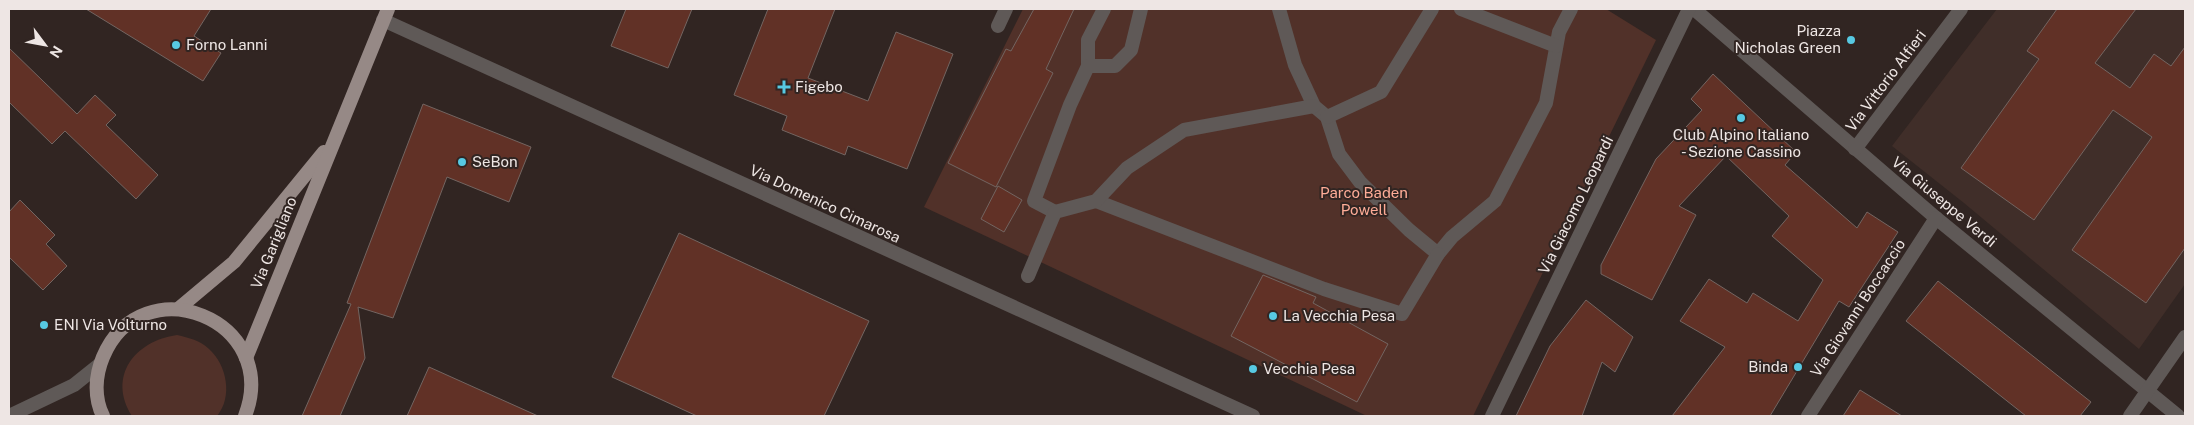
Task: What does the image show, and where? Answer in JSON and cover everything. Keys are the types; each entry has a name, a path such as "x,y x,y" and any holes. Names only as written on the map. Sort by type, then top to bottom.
{"main road":[{"name":"Via Garigliano","path":"246,358 332,141 386,14"},
{"name":"Via Garigliano","path":"178,309 234,262 332,141"},
{"path":"103,416 97,397 99,365 106,349 116,335 129,323 160,310 178,309 193,311 219,323 230,333 246,358 251,386 246,416"}],"street":[{"path":"998,26 1006,9"},
{"path":"1104,9 1088,40 1088,66 1064,121 1034,201 1055,212 1096,201 1127,168 1184,130 1314,106"},
{"path":"1088,66 1115,66 1131,50 1141,9"},
{"path":"1279,9 1295,64 1314,106 1327,117 1339,154 1360,182 1409,230 1438,254"},
{"path":"1327,117 1381,92 1432,9"},
{"path":"1461,9 1556,46"},
{"path":"1096,201 1324,289 1402,314 1438,254 1452,237 1495,201 1546,103 1559,32 1571,9"},
{"name":"Via Giacomo Leopardi","path":"1492,416 1689,9"},
{"name":"Via Giuseppe Verdi","path":"1694,9 1936,218 2178,416"},
{"name":"Via Vittorio Alfieri","path":"1855,148 1961,9"},
{"name":"Via Domenico Cimarosa","path":"386,14 1253,416"},
{"path":"1028,276 1055,212"},
{"name":"Via Giovanni Boccaccio","path":"1808,416 1936,218"},
{"path":"2130,416 2185,337"},
{"path":"9,416 74,385 99,365"}],"shaded area":[{"path":"1997,9 2185,9 2185,284 2139,349 1964,203 1892,146"}],"green space":[{"name":"Parco Baden Powell","path":"1023,9 1606,9 1656,40 1473,416 1367,416 924,207"},
{"path":"177,335 202,343 220,364 226,381 225,400 222,408 217,416 132,416 125,401 123,387 124,374 129,363 149,345"}],"building":[{"name":"Forno Lanni","path":"86,9 211,9 194,36 221,53 203,81"},
{"path":"626,9 692,9 668,68 611,46"},
{"name":"Figebo","path":"768,9 835,9 808,78 868,101 896,32 953,54 907,169 848,146 845,155 782,130 787,116 734,95"},
{"path":"1034,9 1074,9 1046,69 1053,73 996,187 948,163 1006,49 1011,51"},
{"path":"2057,9 2136,9 2095,63 2130,88 2154,54 2171,66 2185,47 2185,248 2146,303 2072,250 2152,137 2113,110 2034,220 1961,168 2039,59 2027,51"},
{"path":"9,48 77,114 95,95 116,115 106,125 158,175 136,199 65,131 52,144 9,102"},
{"path":"1713,74 1796,152 1785,165 1857,228 1867,212 1898,232 1849,307 1839,301 1770,416 1672,416 1725,347 1680,321 1709,279 1747,303 1753,293 1798,321 1823,280 1772,236 1789,216 1726,156 1679,206 1696,215 1652,300 1601,274 1601,265 1656,159 1702,110 1691,99"},
{"path":"423,104 531,147 509,202 447,177 393,318 358,307 365,358 340,416 302,416 351,304 347,303"},
{"path":"998,186 1022,200 1004,232 981,219"},
{"path":"20,200 55,235 46,244 67,266 43,290 9,257 9,212"},
{"path":"679,233 869,321 824,416 697,416 612,377"},
{"path":"1263,275 1316,297 1313,303 1388,344 1357,402 1231,336"},
{"path":"1938,281 2091,402 2080,416 2026,416 1906,321"},
{"path":"1586,300 1633,337 1615,372 1602,362 1582,416 1516,416 1550,346"},
{"path":"429,367 538,416 407,416"},
{"path":"1860,390 1902,416 1843,416"}],"place":[{"name":"Piazza Nicholas Green","path":"1851,40"},
{"name":"Forno Lanni","path":"176,45"},
{"name":"Figebo","path":"784,87"},
{"name":"Club Alpino Italiano - Sezione Cassino","path":"1741,118"},
{"name":"SeBon","path":"462,162"},
{"name":"La Vecchia Pesa","path":"1273,316"},
{"name":"ENI Via Volturno","path":"44,325"},
{"name":"Binda","path":"1798,367"},
{"name":"Vecchia Pesa","path":"1253,369"}]}
